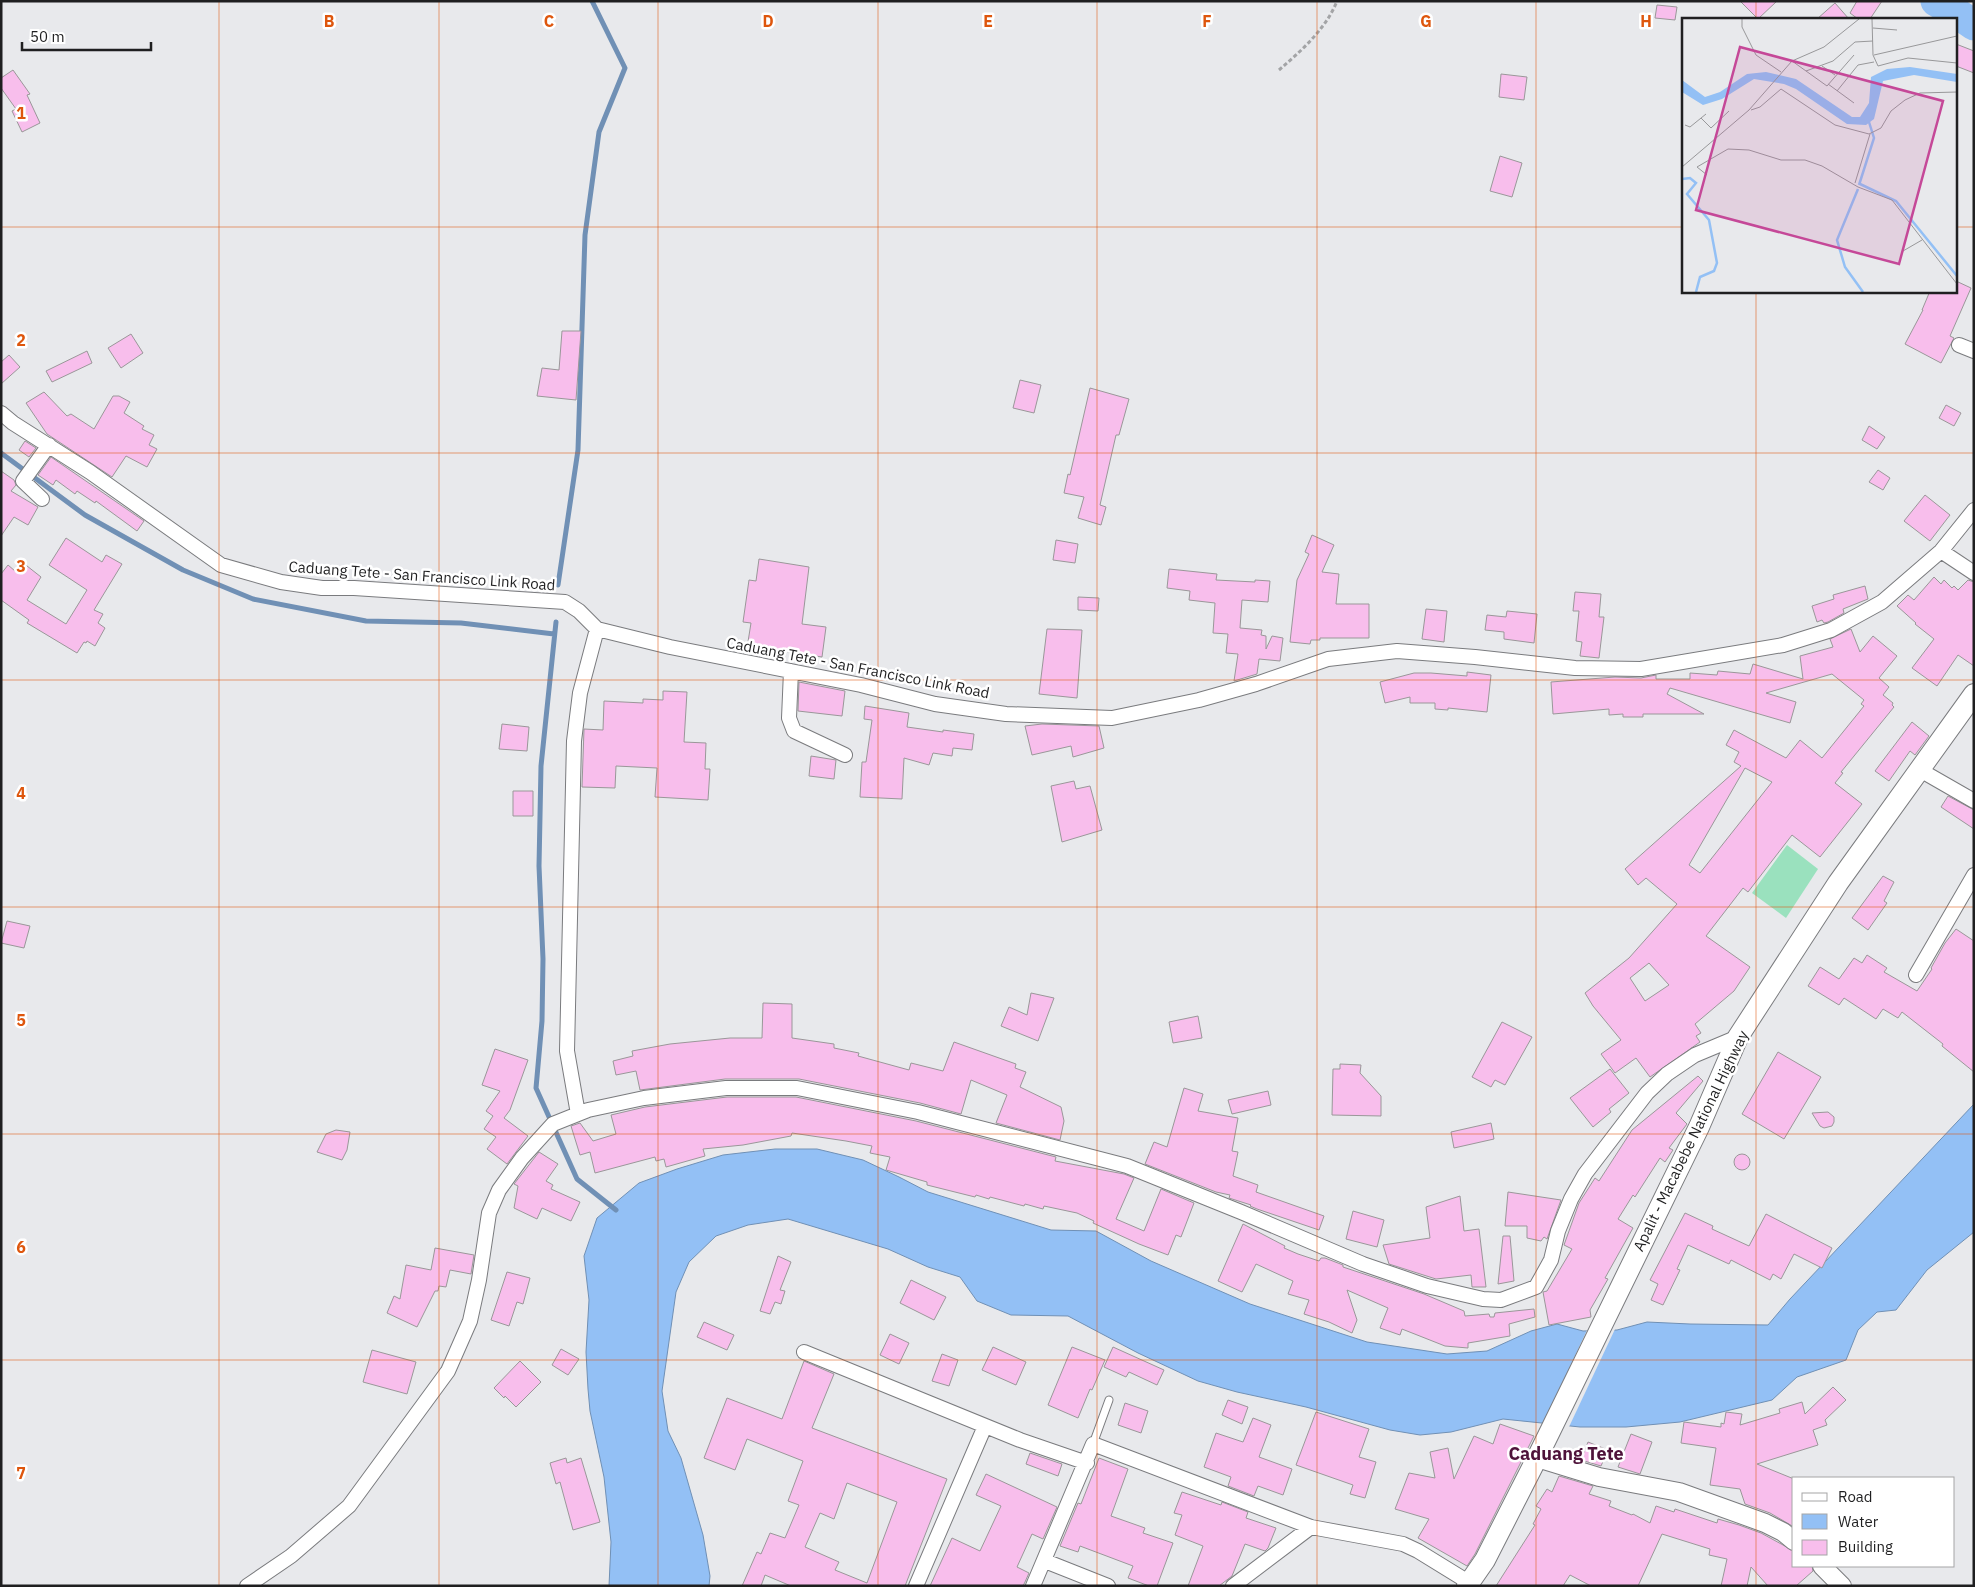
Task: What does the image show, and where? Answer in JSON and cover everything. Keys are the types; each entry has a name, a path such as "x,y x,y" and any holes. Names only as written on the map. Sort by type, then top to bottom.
{"main road":[{"name":"Apalit - Macabebe National Highway","path":"1469,1585 1485,1560 1537,1458 1699,1127 1738,1037 1838,883 1974,694"}],"street":[{"path":"1959,345 1974,351"},
{"name":"Caduang Tete - San Francisco Link Road","path":"1,413 221,565 281,582 322,588 364,588 565,602 579,611 597,628 670,647 860,685 935,704 1006,714 1112,718 1199,700 1256,684 1328,659 1397,651 1575,668 1641,669 1783,645 1831,630 1882,602 1941,551 1974,510"},
{"path":"42,499 23,482 49,446"},
{"path":"1941,551 1974,573"},
{"path":"578,1114 567,1050 574,740 580,693 597,628"},
{"path":"791,672 789,718 794,732 845,755"},
{"path":"1920,770 1974,802"},
{"path":"1916,975 1974,875"},
{"path":"247,1586 290,1556 350,1506 448,1371 470,1321 479,1280 489,1213 499,1190 522,1158 553,1124 588,1110 644,1098 726,1088 797,1088 918,1112 1127,1166 1363,1264 1427,1286 1484,1299 1501,1300 1536,1287 1551,1260 1558,1231 1571,1199 1585,1174 1646,1093 1667,1074 1695,1055 1738,1037"},
{"path":"804,1352 1020,1440 1087,1462"},
{"path":"916,1586 985,1426"},
{"path":"1033,1586 1045,1562 1094,1444 1312,1527 1403,1544 1418,1551 1469,1585"},
{"path":"1537,1458 1599,1477 1679,1492 1765,1523 1783,1532 1792,1539"},
{"path":"1233,1586 1312,1527"},
{"path":"1045,1562 1108,1586"},
{"path":"1823,1567 1842,1586"}],"lane":[{"path":"1094,1444 1109,1400"}],"path":[{"path":"1279,70 1304,49 1334,10 1337,1"}],"green space":[{"path":"1787,845 1818,869 1786,918 1752,893"}],"water":[{"path":"1974,1104 1974,1232 1927,1270 1896,1310 1877,1312 1858,1330 1846,1360 1797,1377 1772,1400 1680,1422 1626,1427 1580,1427 1503,1419 1451,1432 1420,1435 1390,1430 1306,1407 1237,1392 1198,1381 1138,1353 1068,1316 1011,1315 977,1301 960,1277 928,1267 888,1249 788,1219 748,1225 716,1236 689,1262 676,1292 662,1391 668,1431 681,1458 703,1535 710,1576 709,1586 609,1586 611,1542 604,1477 590,1411 588,1389 586,1352 589,1300 584,1256 597,1218 639,1183 677,1169 723,1155 775,1149 817,1149 863,1160 928,1192 1051,1230 1096,1231 1151,1261 1250,1304 1367,1342 1447,1354 1487,1351 1531,1331 1557,1324 1583,1331 1617,1330 1647,1322 1768,1325 1790,1299"}],"pier":[{"path":"1616,1327 1568,1429 1543,1424 1588,1328"}],"building":[{"path":"1740,1 1777,1 1759,18"},
{"path":"1857,1 1882,1 1871,18 1857,18 1850,13"},
{"path":"1835,3 1848,18 1818,18"},
{"path":"1657,5 1677,7 1675,20 1655,18"},
{"path":"1958,45 1974,51 1974,73 1958,67"},
{"path":"13,70 30,94 27,95 40,123 22,132 12,111 16,109 1,88 1,78"},
{"path":"1501,74 1527,77 1524,100 1499,97"},
{"path":"1500,156 1522,163 1512,197 1490,191"},
{"path":"1958,282 1971,288 1950,336 1954,338 1941,363 1905,344 1930,292 1958,292"},
{"path":"562,331 581,331 576,400 537,396 542,368 559,370"},
{"path":"131,334 143,353 121,368 108,348"},
{"path":"87,351 92,363 52,382 46,371"},
{"path":"9,355 20,367 1,384 1,362"},
{"path":"1020,380 1041,385 1034,413 1013,408"},
{"path":"1090,388 1129,399 1119,435 1116,435 1100,505 1106,507 1101,525 1078,518 1084,497 1064,493"},
{"path":"44,392 67,416 71,414 94,429 113,396 119,396 130,402 124,413 144,426 142,429 154,435 149,445 157,449 147,467 126,456 112,477 47,434 26,403"},
{"path":"1946,405 1961,413 1954,426 1939,418"},
{"path":"1869,426 1885,437 1877,449 1862,440"},
{"path":"25,441 36,448 29,457 19,450"},
{"path":"51,457 144,521 137,531 96,501 95,503 77,491 75,494 56,480 53,485 38,475"},
{"path":"1878,470 1890,478 1883,490 1869,482"},
{"path":"1,471 14,480 16,485 11,491 38,507 28,525 14,517 1,536"},
{"path":"1925,495 1950,515 1930,541 1904,521"},
{"path":"1312,535 1334,545 1322,572 1339,574 1336,604 1369,604 1369,638 1320,638 1320,640 1311,640 1310,644 1290,642 1297,580 1309,554 1305,552"},
{"path":"66,538 102,562 106,555 122,564 94,610 103,614 98,623 105,628 95,646 87,641 86,643 84,642 77,653 27,623 29,620 1,600 1,574 8,565 15,571 22,562 41,577 27,600 66,624 87,590 49,565"},
{"path":"1056,540 1078,544 1075,563 1053,560"},
{"path":"759,559 809,567 802,624 826,627 822,657 770,649 770,651 747,648 751,623 743,622 749,580 756,581"},
{"path":"1169,569 1217,574 1216,580 1270,581 1268,602 1242,600 1240,628 1262,630 1261,635 1266,636 1266,649 1272,636 1283,638 1280,661 1259,659 1257,674 1234,681 1238,654 1226,653 1228,634 1213,633 1215,603 1189,600 1190,591 1167,588"},
{"path":"1934,577 1941,584 1944,580 1952,588 1954,586 1958,590 1968,580 1974,582 1974,666 1958,655 1937,686 1912,668 1934,639 1897,606 1908,595 1914,600"},
{"path":"1865,586 1868,599 1843,609 1844,613 1828,622 1824,623 1822,620 1817,622 1812,606 1834,599 1833,595"},
{"path":"1575,592 1601,594 1599,617 1604,617 1599,658 1580,656 1582,642 1576,641 1579,611 1573,611"},
{"path":"1078,597 1099,598 1098,611 1078,610"},
{"path":"1426,609 1447,611 1444,642 1422,639"},
{"path":"1507,611 1537,614 1534,643 1504,639 1504,632 1485,630 1487,615 1506,617"},
{"path":"1047,629 1082,630 1077,698 1039,694"},
{"path":"1851,629 1860,652 1873,636 1897,656 1879,678 1889,687 1883,695 1893,703 1894,707 1841,772 1843,773 1835,783 1862,804 1820,857 1792,835 1748,892 1743,888 1706,936 1750,967 1734,991 1695,1024 1701,1033 1696,1036 1700,1042 1650,1077 1636,1058 1615,1073 1601,1054 1621,1040 1593,1006 1585,993 1629,958 1677,904 1646,878 1638,885 1625,869 1741,766 1734,762 1739,752 1726,745 1734,730 1786,758 1800,740 1822,758 1864,706 1861,704 1864,700 1832,674 1766,693 1796,702 1790,723 1670,688 1667,694 1704,714 1643,714 1643,717 1623,717 1623,714 1609,715 1609,709 1553,714 1551,682 1615,677 1641,678 1656,675 1656,679 1690,679 1690,673 1717,675 1718,671 1750,674 1753,664 1803,679 1800,656 1833,647 1830,639","holes":["1745,768 1772,782 1700,873 1689,865","1649,963 1669,985 1645,1001 1630,978"]},
{"path":"1467,672 1491,675 1487,712 1448,708 1448,710 1435,709 1435,703 1410,703 1410,697 1385,703 1380,682 1414,673 1467,676"},
{"path":"799,682 845,691 842,716 798,711"},
{"path":"663,691 687,692 684,742 706,743 705,769 710,769 708,800 655,797 657,768 616,766 615,788 582,787 584,729 603,730 604,701 643,703 643,699 663,700"},
{"path":"865,706 909,713 907,727 974,734 972,750 953,748 952,756 933,753 929,765 904,758 902,799 860,797 862,762 866,762 872,720 864,719"},
{"path":"1912,722 1929,736 1915,755 1910,751 1889,781 1875,771"},
{"path":"502,724 529,727 527,751 499,749"},
{"path":"1042,724 1099,726 1104,748 1073,757 1071,746 1032,755 1025,726"},
{"path":"811,756 836,760 834,779 809,776"},
{"path":"1074,781 1076,789 1090,786 1102,830 1062,842 1051,786"},
{"path":"513,791 533,791 533,816 513,816"},
{"path":"1948,796 1974,810 1974,829 1941,807"},
{"path":"1883,876 1894,882 1884,901 1887,903 1868,930 1852,918"},
{"path":"7,921 30,926 24,948 1,943"},
{"path":"1956,929 1974,941 1974,1072 1942,1046 1943,1044 1902,1012 1898,1018 1883,1009 1876,1019 1844,998 1839,1005 1808,986 1820,967 1839,979 1854,958 1862,963 1867,955 1887,968 1884,972 1917,991 1932,969 1945,943"},
{"path":"1031,993 1054,998 1038,1041 1001,1026 1009,1007 1027,1015"},
{"path":"763,1003 792,1004 792,1038 834,1044 834,1048 859,1053 858,1056 909,1070 911,1063 943,1071 954,1042 1016,1064 1015,1068 1026,1072 1020,1087 1061,1107 1064,1121 1060,1140 996,1123 1007,1095 971,1080 961,1114 920,1103 799,1079 725,1079 640,1090 636,1071 616,1075 613,1061 633,1056 632,1051 670,1044 730,1038 762,1038"},
{"path":"1198,1016 1202,1038 1173,1043 1169,1022"},
{"path":"1502,1022 1532,1037 1505,1085 1495,1080 1491,1087 1472,1077"},
{"path":"495,1049 528,1060 510,1110 504,1118 528,1136 507,1164 487,1149 496,1137 484,1129 493,1116 486,1111 500,1091 482,1085"},
{"path":"1778,1052 1821,1077 1784,1139 1742,1114"},
{"path":"1340,1064 1361,1065 1360,1073 1381,1096 1381,1116 1332,1115 1333,1069 1340,1069"},
{"path":"1610,1069 1629,1093 1609,1109 1611,1112 1593,1127 1570,1098"},
{"path":"1698,1076 1703,1081 1676,1113 1687,1124 1669,1148 1673,1150 1665,1162 1660,1158 1635,1197 1633,1195 1618,1219 1633,1228 1605,1278 1608,1279 1590,1310 1591,1317 1549,1325 1543,1292 1547,1291 1572,1249 1564,1245 1579,1203 1595,1178 1599,1181 1632,1130"},
{"path":"1184,1088 1203,1094 1198,1111 1238,1118 1232,1151 1238,1152 1233,1176 1258,1185 1256,1192 1324,1216 1319,1230 1257,1209 1251,1205 1229,1198 1230,1195 1216,1192 1145,1164 1154,1142 1167,1147"},
{"path":"1268,1091 1271,1105 1232,1114 1228,1100"},
{"path":"727,1097 796,1097 916,1121 1056,1157 1055,1161 1124,1174 1134,1178 1116,1219 1144,1231 1161,1189 1194,1203 1181,1237 1176,1235 1168,1255 1093,1223 1094,1221 1077,1213 1044,1206 1043,1209 1025,1204 1024,1206 990,1197 989,1199 976,1195 975,1197 927,1185 927,1182 886,1170 890,1157 870,1153 872,1146 792,1133 791,1136 743,1145 703,1149 705,1156 666,1167 664,1159 656,1161 655,1157 595,1173 590,1152 580,1155 571,1126 580,1123 593,1141 616,1134 611,1115 645,1107"},
{"path":"1828,1112 1834,1117 1834,1122 1832,1126 1824,1128 1820,1126 1812,1113"},
{"path":"1491,1123 1494,1139 1454,1148 1451,1132"},
{"path":"336,1130 350,1132 347,1150 342,1160 317,1152 326,1134"},
{"path":"539,1152 558,1164 546,1181 553,1185 551,1189 580,1202 571,1221 542,1208 537,1219 514,1208 518,1186 514,1184"},
{"path":"1742,1154 1748,1156 1750,1162 1748,1168 1742,1170 1736,1168 1734,1162 1736,1156"},
{"path":"1508,1192 1561,1200 1547,1239 1544,1237 1541,1241 1527,1238 1527,1226 1505,1226"},
{"path":"1460,1196 1464,1231 1479,1229 1486,1287 1472,1287 1471,1275 1436,1279 1389,1264 1383,1245 1430,1238 1426,1207"},
{"path":"1353,1211 1384,1220 1377,1247 1346,1239"},
{"path":"1685,1213 1713,1226 1712,1229 1749,1246 1766,1214 1832,1248 1822,1268 1794,1254 1781,1279 1773,1274 1770,1280 1731,1260 1729,1264 1688,1245 1677,1269 1680,1270 1663,1305 1651,1300 1658,1284 1650,1280"},
{"path":"1243,1224 1298,1254 1319,1261 1321,1258 1325,1258 1343,1265 1343,1267 1424,1294 1464,1311 1465,1316 1489,1314 1490,1317 1494,1317 1495,1313 1534,1309 1535,1317 1509,1324 1510,1336 1468,1343 1468,1348 1445,1346 1402,1329 1400,1335 1380,1328 1388,1308 1347,1290 1357,1320 1352,1333 1329,1322 1304,1314 1309,1300 1288,1294 1293,1281 1256,1264 1242,1292 1218,1281"},
{"path":"1503,1236 1510,1236 1514,1281 1498,1284"},
{"path":"435,1248 474,1255 471,1274 450,1270 446,1287 439,1286 438,1291 435,1291 417,1327 387,1313 394,1296 400,1299 406,1265 431,1270"},
{"path":"778,1256 791,1262 780,1290 785,1291 781,1304 775,1302 770,1314 760,1311"},
{"path":"507,1272 530,1278 523,1304 517,1302 509,1326 491,1320"},
{"path":"911,1280 946,1297 934,1320 900,1303"},
{"path":"704,1322 734,1335 727,1350 697,1337"},
{"path":"890,1334 909,1343 899,1364 880,1355"},
{"path":"993,1347 1026,1362 1016,1385 982,1370"},
{"path":"1072,1347 1105,1360 1078,1418 1048,1405"},
{"path":"1113,1347 1164,1370 1157,1385 1129,1372 1126,1377 1104,1367"},
{"path":"561,1349 579,1359 568,1375 552,1365"},
{"path":"372,1350 416,1362 407,1394 363,1382"},
{"path":"942,1354 958,1360 949,1386 932,1381"},
{"path":"520,1361 541,1382 516,1407 494,1388"},
{"path":"804,1361 834,1374 812,1428 947,1479 905,1586 791,1586 765,1575 761,1586 742,1586 757,1552 761,1554 770,1533 785,1538 799,1505 788,1501 803,1461 747,1439 735,1470 704,1458 727,1398 782,1419","holes":["847,1483 897,1502 867,1583 835,1570 839,1562 805,1547 820,1513 834,1519"]},
{"path":"1833,1387 1846,1400 1825,1420 1827,1425 1813,1430 1818,1445 1757,1464 1792,1478 1792,1526 1770,1513 1745,1504 1740,1489 1710,1485 1716,1448 1681,1443 1684,1422 1721,1427 1721,1423 1724,1424 1726,1412 1742,1414 1740,1425 1780,1413 1779,1409 1802,1402 1805,1414"},
{"path":"1228,1400 1248,1407 1242,1424 1222,1415"},
{"path":"1125,1403 1148,1411 1141,1433 1118,1425"},
{"path":"1316,1412 1369,1429 1359,1457 1376,1462 1365,1498 1350,1494 1353,1485 1296,1465"},
{"path":"1253,1418 1271,1425 1259,1457 1292,1469 1283,1495 1258,1486 1254,1496 1228,1486 1231,1477 1204,1467 1216,1433 1243,1442"},
{"path":"1500,1424 1534,1436 1475,1554 1467,1566 1418,1538 1429,1519 1395,1509 1409,1473 1435,1478 1430,1452 1448,1448 1454,1479 1474,1436 1493,1444"},
{"path":"1631,1434 1652,1442 1640,1474 1618,1467"},
{"path":"1588,1442 1608,1450 1601,1466 1581,1460"},
{"path":"1030,1453 1062,1464 1058,1476 1026,1464"},
{"path":"566,1458 567,1463 581,1458 600,1522 573,1530 560,1482 556,1484 550,1463"},
{"path":"1099,1458 1128,1469 1111,1516 1145,1528 1143,1533 1173,1543 1157,1586 1149,1586 1128,1578 1133,1566 1080,1546 1078,1552 1060,1546 1078,1503 1081,1504"},
{"path":"986,1474 1057,1507 1043,1539 1032,1534 1017,1567 1029,1573 1023,1586 930,1586 952,1538 980,1551 1001,1506 976,1495"},
{"path":"1559,1476 1593,1486 1589,1494 1611,1501 1609,1506 1633,1514 1650,1523 1656,1506 1674,1512 1675,1509 1717,1523 1718,1519 1739,1525 1761,1533 1792,1550 1792,1567 1812,1567 1813,1571 1796,1586 1768,1586 1751,1567 1747,1586 1721,1586 1727,1559 1709,1555 1710,1549 1662,1534 1638,1586 1591,1586 1570,1575 1563,1586 1496,1586 1535,1525 1533,1524 1541,1509 1536,1506 1547,1489 1552,1492"},
{"path":"1182,1492 1221,1505 1222,1502 1248,1512 1246,1518 1276,1528 1268,1548 1265,1551 1245,1544 1232,1576 1219,1586 1188,1586 1203,1546 1175,1535 1182,1515 1174,1513"}],"waterway":[{"path":"558,585 578,450 585,235 599,132 625,68 592,1"},
{"path":"1936,1 1974,25"},
{"path":"1,453 85,515 183,570 253,599 366,621 461,623 554,634"},
{"path":"556,622 541,766 539,866 543,959 542,1021 536,1088 577,1179 616,1210"}],"district":[{"name":"Caduang Tete","path":"1566,1454"}]}
